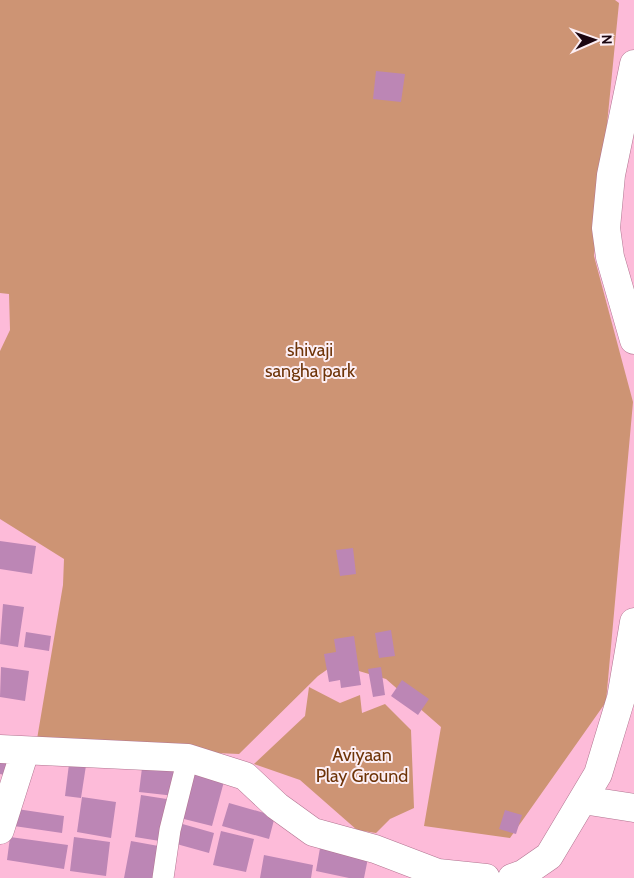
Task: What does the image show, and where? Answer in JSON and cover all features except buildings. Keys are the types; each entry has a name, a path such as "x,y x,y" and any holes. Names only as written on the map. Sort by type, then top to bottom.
{"street":[{"path":"634,64 611,175 606,228 610,257 634,340"},
{"path":"512,878 524,874 549,856 598,774 621,698 634,622"},
{"path":"0,830 13,750 188,758 245,776 277,806 313,832 375,850 437,875 486,878"},
{"path":"163,878 170,830 188,758"},
{"path":"583,800 634,808"}],"green space":[{"name":"shivaji sangha park","path":"0,0 615,0 619,3 594,256 633,402 606,702 510,838 424,826 441,727 386,679 335,664 318,676 239,754 36,745 63,585 64,559 0,519 0,351 10,330 9,294 0,293"},
{"name":"Aviyaan Play Ground","path":"309,687 340,703 360,695 362,713 385,704 411,730 414,808 390,819 376,833 357,830 300,780 254,764 305,716"}]}
